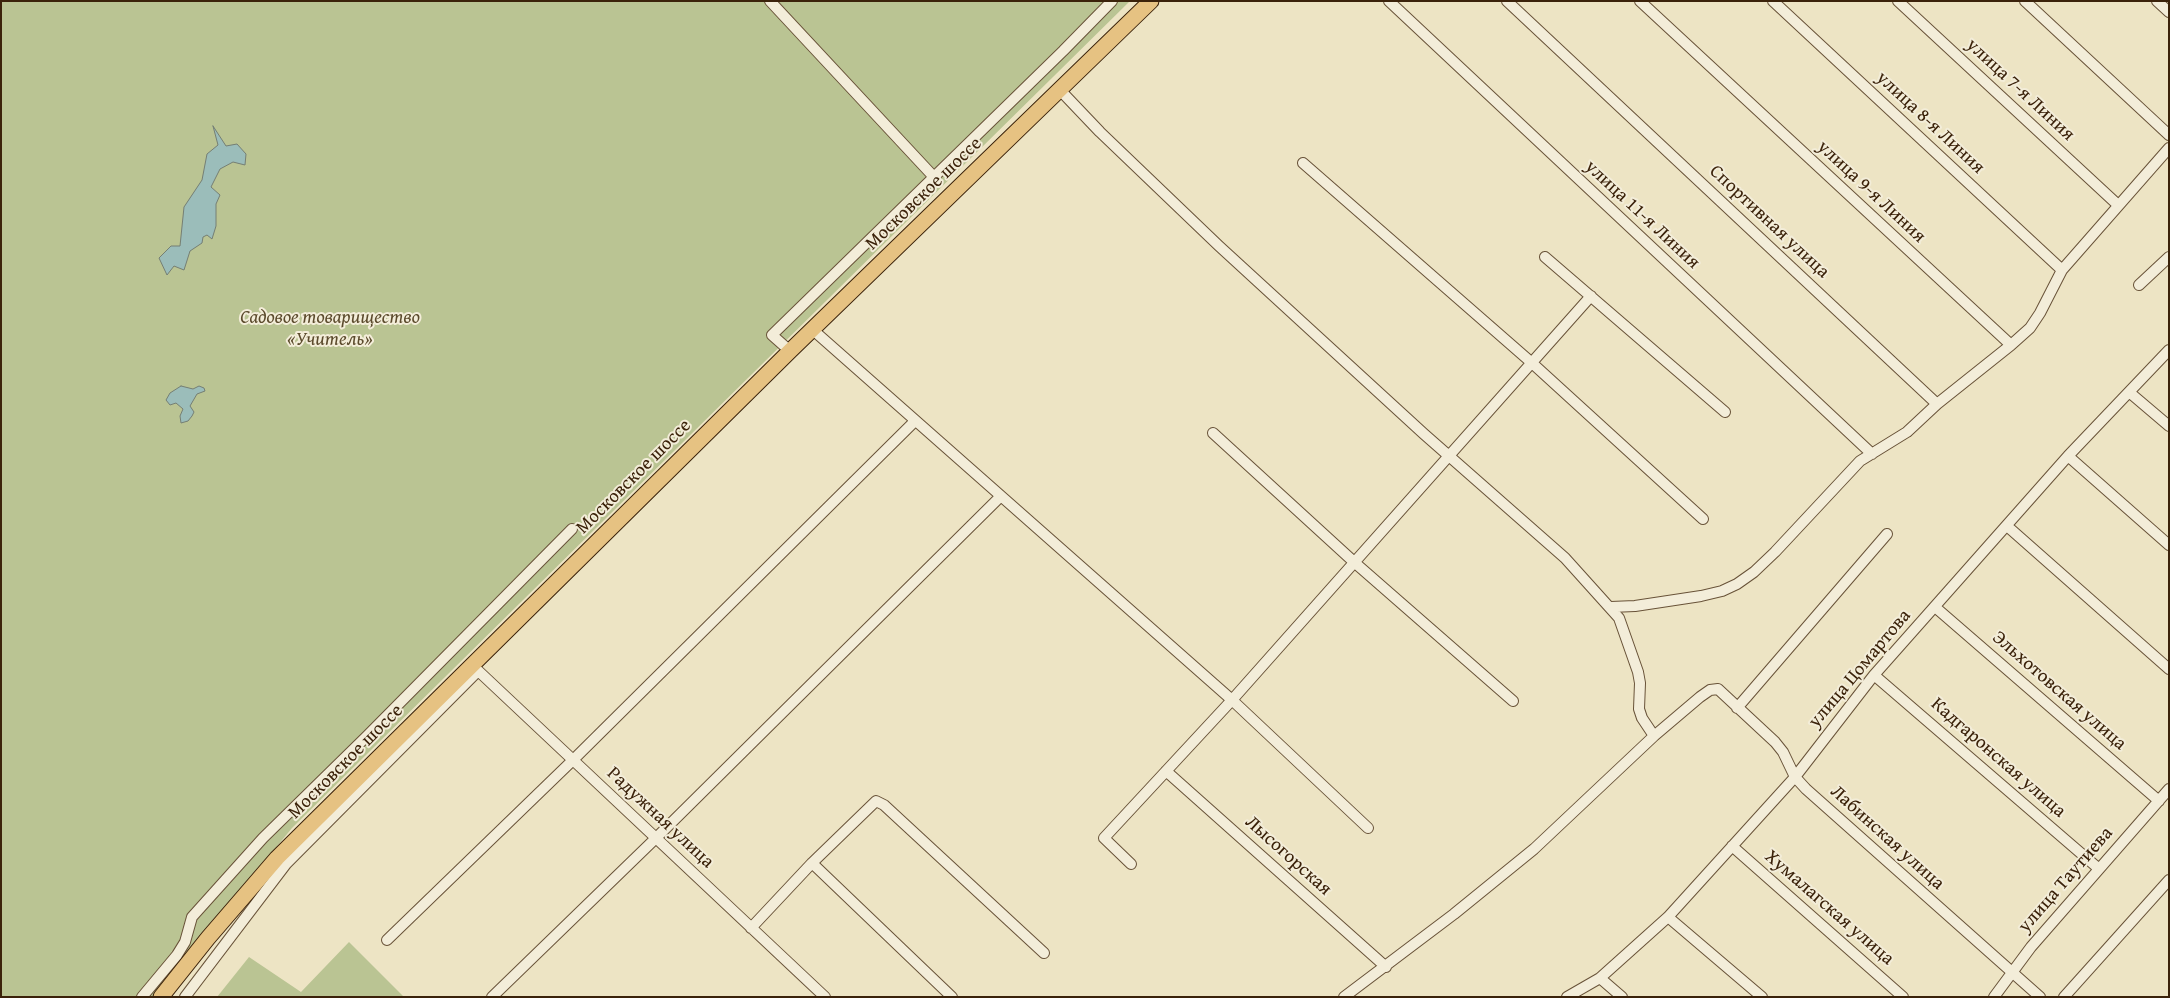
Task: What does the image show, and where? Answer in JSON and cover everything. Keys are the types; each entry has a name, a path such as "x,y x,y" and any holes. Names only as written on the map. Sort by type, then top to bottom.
{"highway":[{"name":"Московское шоссе","path":"161,997 208,938 277,858 475,668 790,351 1150,1"}],"street":[{"path":"770,1 933,176"},
{"path":"790,351 772,334 1112,1"},
{"name":"улица 11-я Линия","path":"1389,1 1872,454"},
{"name":"Спортивная улица","path":"1507,1 1937,404"},
{"name":"улица 9-я Линия","path":"1640,1 2011,345"},
{"name":"улица 8-я Линия","path":"1773,1 2062,270"},
{"name":"улица 7-я Линия","path":"1898,1 2118,204"},
{"path":"2025,1 2169,135"},
{"path":"2157,1 2169,12"},
{"path":"1060,90 1100,132 1219,246 1424,434 1565,558 1619,618 1638,672 1640,684 1639,709 1642,718 1654,736 1534,849 1454,914 1344,997"},
{"path":"1611,607 1635,606 1722,591 1737,584 1754,572 1854,467 1907,432 1937,404 2030,328 2040,313 2062,270 2169,148"},
{"path":"1303,163 1532,363 1703,519"},
{"path":"1545,257 1725,412"},
{"path":"2139,285 2169,257"},
{"path":"1131,864 1104,838 1232,700 1448,454 1591,296"},
{"path":"813,330 1232,700 1368,828"},
{"name":"улица Цомартова","path":"1567,997 1600,978 1668,917 1795,777 1874,675 2068,456 2169,350"},
{"path":"2129,392 2169,426"},
{"path":"387,940 573,760 915,421"},
{"path":"1213,433 1354,562 1513,701"},
{"path":"2068,456 2169,545"},
{"path":"492,997 656,838 1001,496"},
{"path":"2006,526 2169,669"},
{"path":"142,997 177,955 185,942 192,917 263,838 572,529"},
{"path":"1737,708 1887,534"},
{"name":"Эльхотовская улица","path":"1935,607 2160,801"},
{"path":"185,997 286,864 475,668"},
{"name":"Радужная улица","path":"475,668 825,997"},
{"name":"Кадгаронская улица","path":"1874,675 2098,868"},
{"name":"Лабинская улица","path":"1654,736 1710,690 1718,689 1783,752 1795,777 2040,997"},
{"name":"Лысогорская","path":"1166,771 1386,966"},
{"name":"улица Таутиева","path":"1994,997 2011,972 2098,868 2169,790"},
{"path":"751,928 812,863 876,801 884,804 1044,953"},
{"name":"Хумалагская улица","path":"1732,846 1903,997"},
{"path":"812,863 952,997"},
{"path":"2064,997 2169,880"},
{"path":"1668,917 1762,997"},
{"path":"1600,978 1622,997"}],"green space":[{"name":"Садовое товарищество «Учитель»","path":"1,1 1130,1 292,828 153,997 1,997"},
{"path":"349,942 404,997 217,997 249,957 301,992"}],"water":[{"path":"213,126 226,146 237,144 246,154 245,165 233,162 220,169 211,187 220,195 216,204 216,226 212,239 207,235 203,237 202,243 190,251 184,270 174,266 167,275 159,258 171,246 180,246 184,207 202,180 207,154 218,145"},
{"path":"181,386 193,389 199,386 204,388 205,391 197,394 190,406 194,412 192,416 188,421 181,423 180,416 183,409 176,403 170,405 166,400 170,393"}]}
